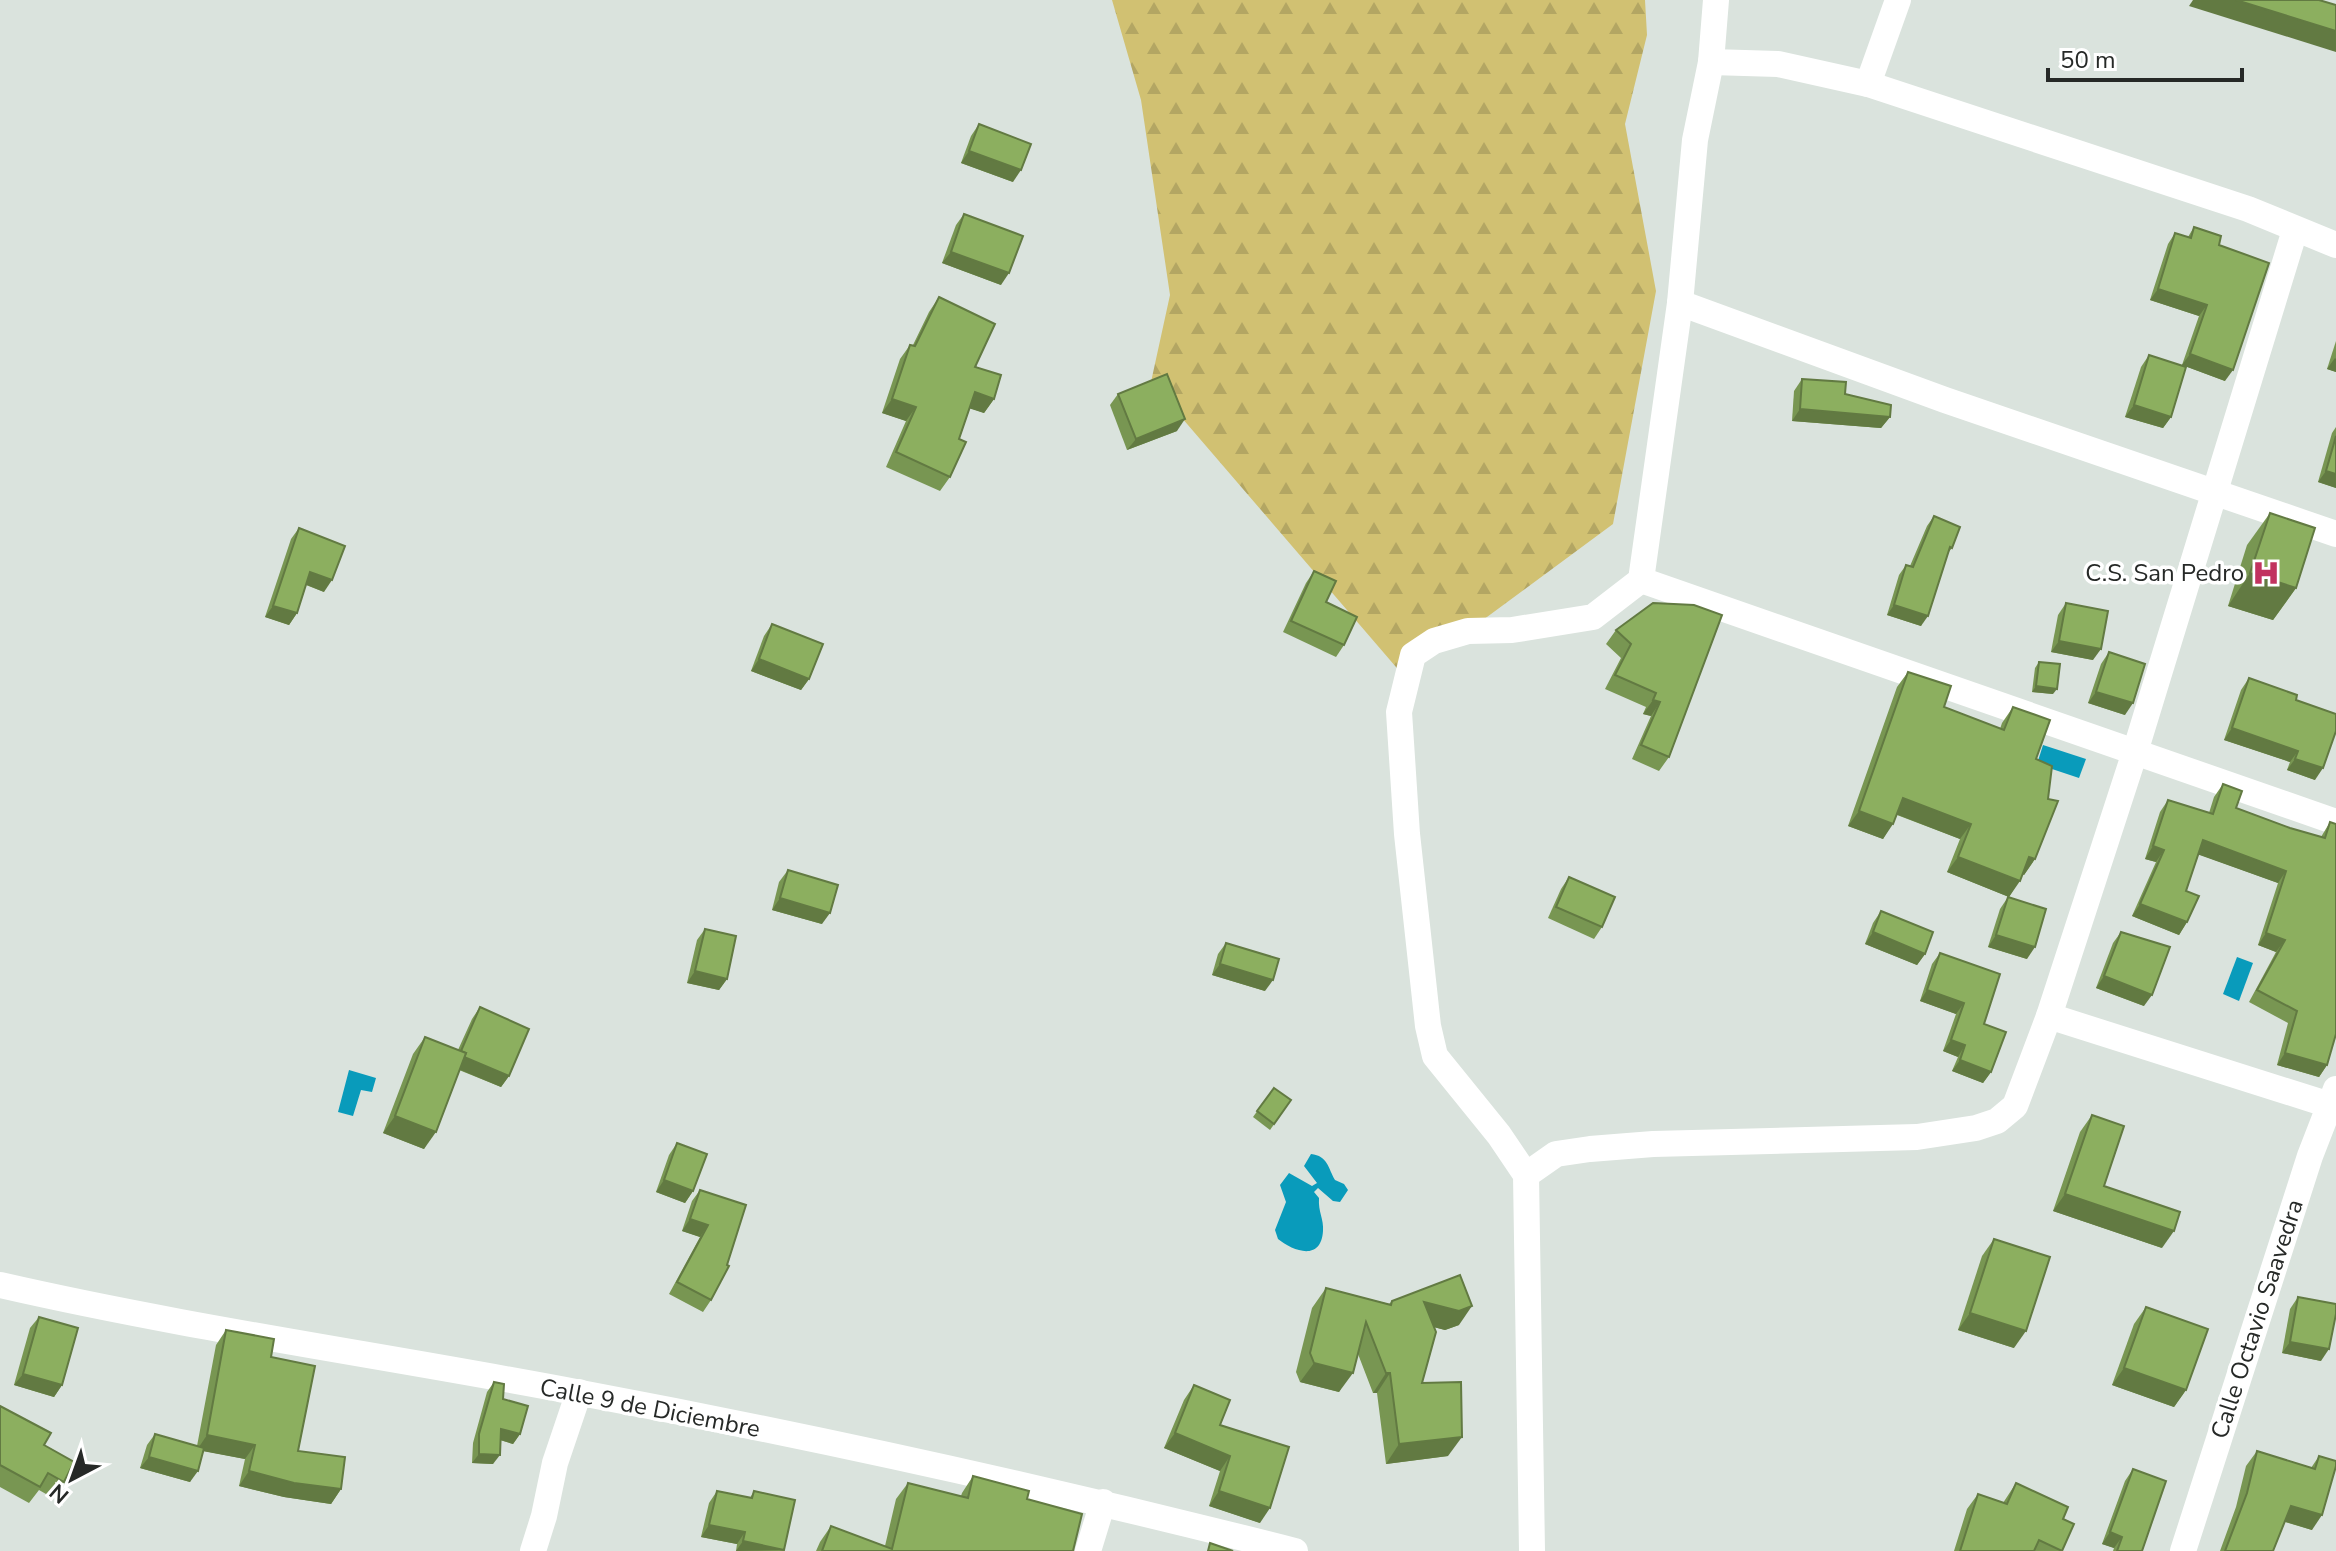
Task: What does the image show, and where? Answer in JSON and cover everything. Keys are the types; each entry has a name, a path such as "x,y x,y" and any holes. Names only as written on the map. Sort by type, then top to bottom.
{"street":[{"path":"1532,1551 1526,1175 1499,1135 1435,1056 1428,1026 1415,909 1399,712 1413,655 1434,641 1468,631 1512,630 1593,617 1641,580 1680,303 1695,140 1711,62 1716,0"},
{"path":"1868,84 1898,0"},
{"path":"1711,62 1778,64 1868,84 2248,209 2336,245"},
{"path":"1526,1175 1556,1154 1590,1149 1653,1144 1917,1137 1976,1128 1997,1121 2015,1106 2049,1016 2135,752 2295,230"},
{"path":"1680,303 1945,400 2336,534"},
{"path":"1641,580 2336,822"},
{"path":"2049,1016 2334,1100"},
{"name":"Calle Octavio Saavedra","path":"2183,1551 2310,1156 2334,1100"},
{"name":"Calle 9 de Diciembre","path":"0,1285 116,1311 579,1392 1103,1502 1295,1551"},
{"path":"533,1551 555,1463 579,1392"},
{"path":"1088,1551 1103,1502"}],"green space":[{"path":"1112,0 1645,0 1647,35 1625,124 1656,291 1613,524 1468,631 1402,674 1151,382 1170,295 1141,100"}],"water":[{"path":"2043,745 2086,759 2079,778 2037,764"},
{"path":"2237,957 2253,963 2239,1001 2223,994"},
{"path":"349,1070 376,1078 372,1092 361,1090 353,1116 338,1112"},
{"path":"1311,1154 1324,1160 1335,1180 1348,1190 1340,1202 1333,1201 1318,1188 1314,1192 1319,1198 1323,1231 1317,1247 1305,1251 1278,1239 1275,1230 1286,1202 1280,1185 1289,1173 1312,1186 1317,1183 1304,1166"}],"building":[{"path":"2236,0 2319,0 2336,5 2336,31"},
{"path":"979,124 1031,144 1021,170 969,151"},
{"path":"964,214 1023,236 1009,273 951,252"},
{"path":"2194,227 2221,236 2219,245 2269,263 2233,370 2190,354 2207,305 2158,289 2175,233 2191,238"},
{"path":"939,297 995,324 975,367 1001,375 994,399 975,392 959,439 966,442 950,477 896,452 916,407 892,399 910,345 915,346"},
{"path":"2149,355 2186,367 2171,417 2134,405"},
{"path":"1167,374 1185,419 1136,439 1118,394"},
{"path":"1802,379 1846,382 1845,394 1891,405 1890,417 1800,409"},
{"path":"2336,436 2336,474 2326,471"},
{"path":"2270,513 2315,528 2296,588 2250,573"},
{"path":"1934,516 1960,527 1950,547 1928,616 1894,605 1906,565 1913,567"},
{"path":"299,528 345,546 332,580 310,572 297,613 273,606"},
{"path":"1314,571 1336,581 1326,602 1357,617 1344,645 1291,621"},
{"path":"1653,603 1694,605 1722,615 1669,757 1641,745 1660,702 1653,700 1656,693 1615,675 1631,644 1616,630"},
{"path":"2066,603 2108,611 2101,649 2059,641"},
{"path":"772,624 823,644 809,679 759,659"},
{"path":"2109,652 2145,664 2133,703 2096,692"},
{"path":"2039,662 2060,664 2057,689 2036,686"},
{"path":"1908,672 1951,686 1944,707 2004,730 2013,707 2050,720 2036,759 2052,766 2048,799 2058,801 2035,859 2029,857 2020,881 1958,857 1971,824 1903,798 1893,824 1859,811"},
{"path":"2249,678 2297,695 2296,700 2336,714 2336,731 2323,768 2295,759 2298,751 2232,728"},
{"path":"2223,784 2242,791 2236,808 2290,828 2325,838 2330,822 2336,824 2336,1034 2327,1065 2285,1053 2297,1011 2257,990 2285,940 2266,933 2286,871 2203,840 2186,891 2199,896 2187,922 2140,904 2164,850 2153,846 2168,800 2213,814"},
{"path":"788,870 838,885 830,913 780,898"},
{"path":"1569,877 1615,897 1602,927 1556,907"},
{"path":"2008,897 2046,909 2035,947 1996,935"},
{"path":"1881,911 1933,932 1925,954 1873,932"},
{"path":"705,929 736,936 727,979 695,971"},
{"path":"2121,932 2170,947 2152,995 2104,976"},
{"path":"1226,943 1279,959 1273,980 1220,964"},
{"path":"1940,953 2000,974 1984,1024 2006,1032 1991,1072 1960,1060 1965,1045 1951,1040 1964,1003 1927,990"},
{"path":"480,1007 529,1029 509,1076 464,1057 466,1053 461,1051"},
{"path":"425,1037 466,1053 436,1132 395,1116"},
{"path":"1274,1088 1291,1100 1274,1124 1257,1111"},
{"path":"2092,1115 2124,1126 2104,1186 2180,1212 2174,1231 2065,1194"},
{"path":"677,1143 707,1154 693,1191 664,1180"},
{"path":"700,1190 746,1205 729,1266 711,1300 677,1282 708,1225 690,1219"},
{"path":"1994,1239 2050,1257 2026,1331 1970,1313"},
{"path":"1460,1275 1472,1306 1459,1311 1424,1302 1436,1332 1422,1383 1461,1382 1462,1437 1399,1444 1390,1373 1386,1373 1366,1322 1353,1373 1314,1363 1310,1353 1326,1288 1391,1305 1392,1301"},
{"path":"2298,1297 2336,1304 2329,1349 2290,1342"},
{"path":"2146,1307 2208,1329 2186,1390 2124,1368"},
{"path":"39,1317 78,1328 62,1385 23,1374"},
{"path":"226,1330 274,1339 271,1357 315,1366 298,1451 345,1457 341,1489 294,1483 249,1471 255,1445 207,1435"},
{"path":"494,1382 504,1384 503,1399 528,1406 520,1434 501,1429 500,1455 479,1454 479,1434"},
{"path":"1194,1385 1230,1400 1220,1425 1289,1447 1270,1508 1219,1491 1230,1456 1175,1433"},
{"path":"0,1406 51,1433 44,1445 74,1462 64,1482 48,1473 40,1487 0,1465"},
{"path":"155,1434 204,1448 198,1471 149,1457"},
{"path":"2257,1451 2315,1469 2319,1456 2336,1461 2322,1515 2291,1506 2273,1551 2225,1551 2247,1493"},
{"path":"2133,1469 2166,1481 2142,1551 2117,1551 2122,1537 2110,1532"},
{"path":"973,1476 1029,1491 1027,1499 1082,1514 1073,1551 822,1551 831,1526 892,1549 908,1483 968,1498"},
{"path":"2016,1483 2068,1507 2063,1519 2074,1524 2062,1551 2039,1540 2034,1551 1960,1551 1978,1494 2007,1504"},
{"path":"717,1491 752,1498 754,1491 795,1500 784,1550 743,1541 745,1532 709,1525"},
{"path":"1210,1543 1233,1551 1208,1551"}],"place":[{"name":"C.S. San Pedro","path":"2266,573"}]}
